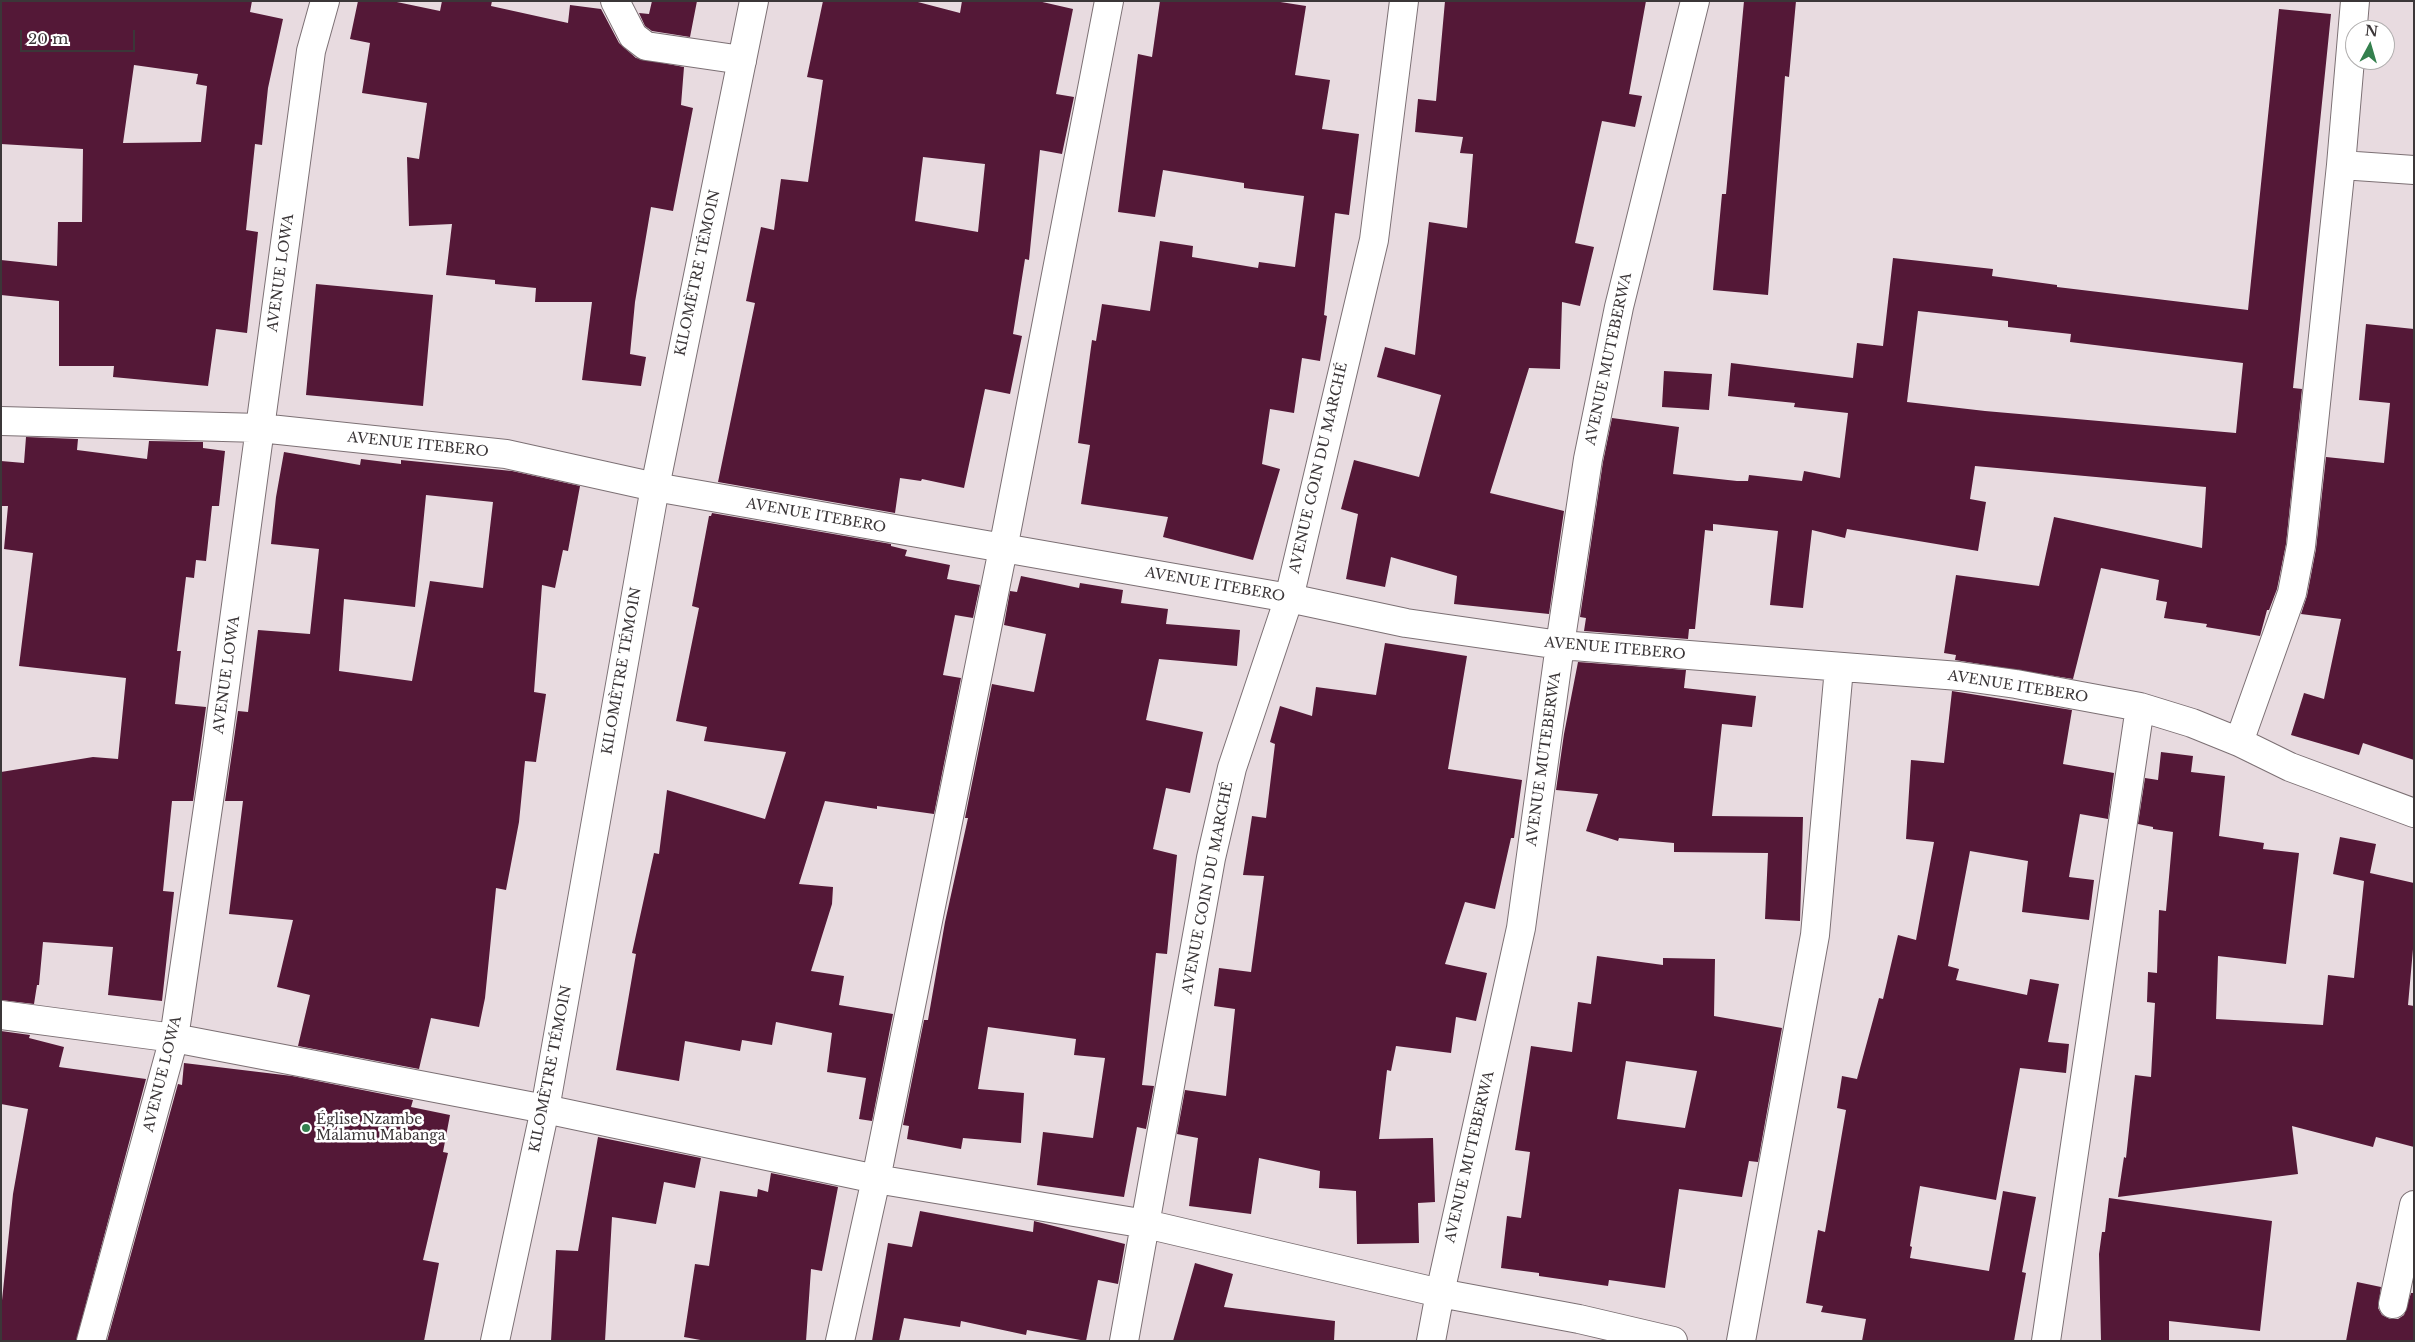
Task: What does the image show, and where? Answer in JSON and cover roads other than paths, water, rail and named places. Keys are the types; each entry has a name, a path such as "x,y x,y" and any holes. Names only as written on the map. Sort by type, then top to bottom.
{"street":[{"name":"AVENUE LOWA","path":"91,1341 174,1038 217,746 311,51 325,1"},
{"path":"616,1 633,36 646,46 742,60"},
{"name":"KILOMÈTRE TÉMOIN","path":"495,1341 546,1110 654,487 754,1"},
{"path":"840,1341 876,1179 1003,549 1109,1"},
{"name":"AVENUE COIN DU MARCHÉ","path":"1124,1341 1211,858 1232,768 1289,598 1374,240 1404,1"},
{"name":"AVENUE MUTEBERWA","path":"1431,1341 1440,1293 1522,928 1560,645 1588,459 1619,307 1695,1"},
{"path":"2239,742 2292,593 2301,546 2341,165 2355,1"},
{"path":"2341,165 2414,170"},
{"name":"AVENUE ITEBERO","path":"1,421 260,428 506,454 654,487 1289,598 1406,623 1560,645 1959,676 2016,684 2140,707 2192,722 2290,767 2414,813"},
{"path":"1741,1341 1815,935 1839,668"},
{"path":"2046,1341 2140,707"},
{"path":"1,1015 174,1038 546,1110 876,1179 1146,1224 1440,1293 1673,1341"},
{"path":"2393,1304 2414,1204"}],"place":[{"name":"Église Nzambe Malamu Mabanga","path":"306,1128"}]}
